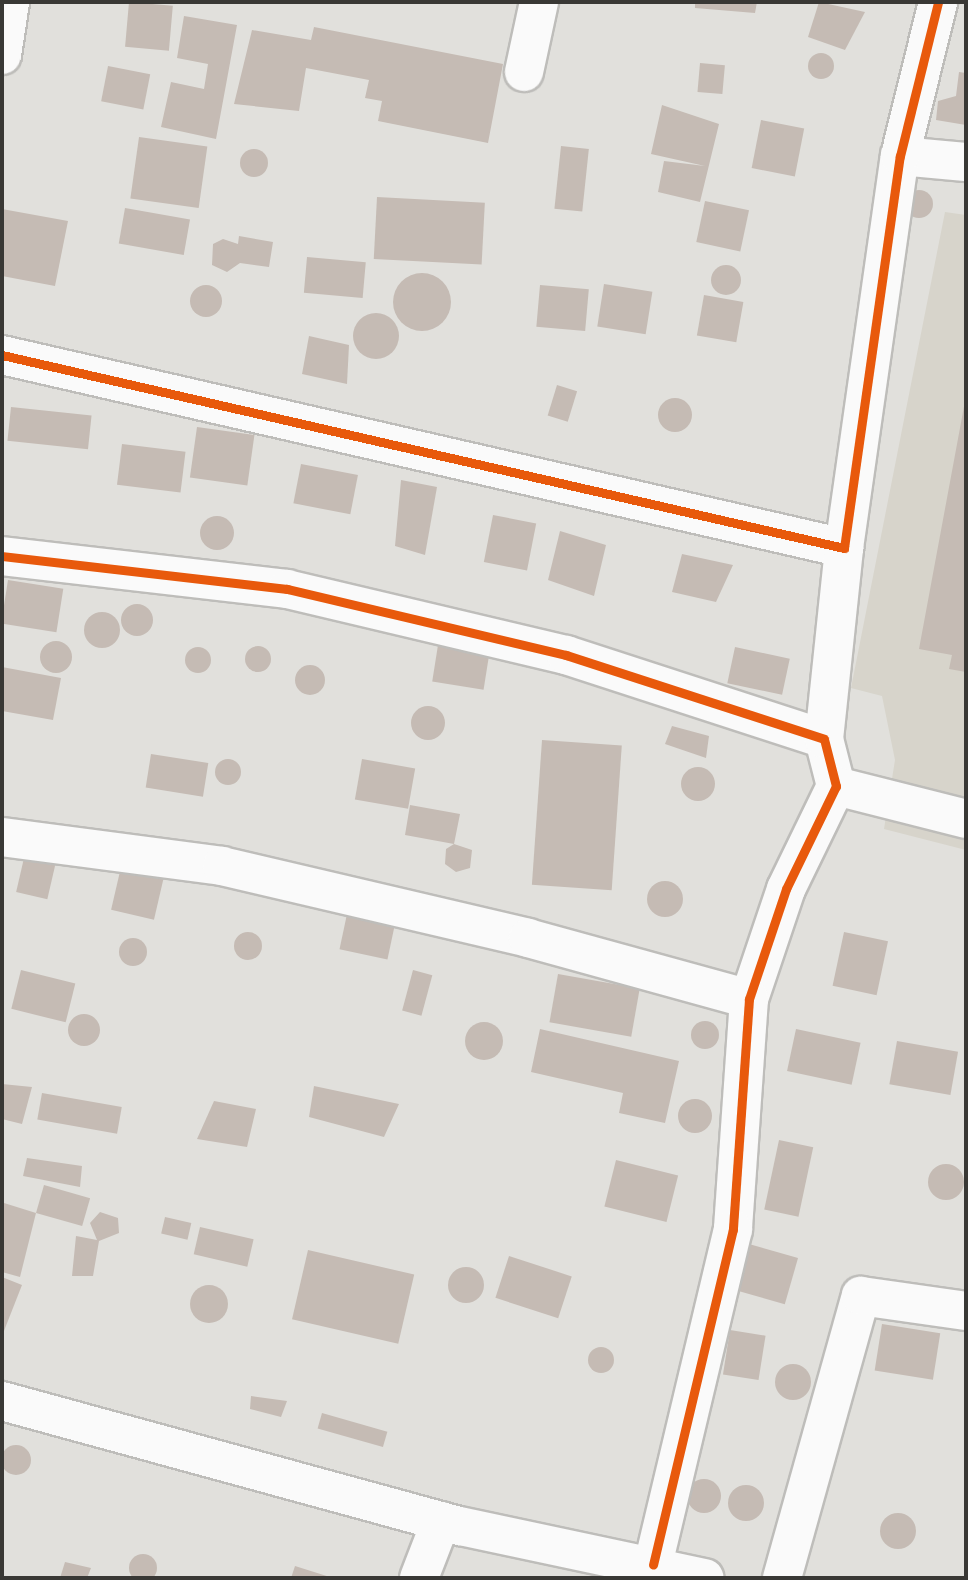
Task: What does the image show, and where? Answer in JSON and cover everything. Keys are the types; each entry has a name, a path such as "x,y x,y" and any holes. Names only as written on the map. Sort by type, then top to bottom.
{"street":[{"path":"2,55 10,2"},
{"path":"524,72 539,2"},
{"path":"2,1401 441,1521 684,1574 733,1229 749,999 786,889 835,786 824,739 844,548 900,156 938,2"},
{"path":"900,156 966,162"},
{"path":"2,355 844,548"},
{"path":"2,556 287,589 566,655 824,739"},
{"path":"835,786 966,819"},
{"path":"2,837 222,866 528,937 749,999"},
{"path":"782,1578 862,1296 966,1311"},
{"path":"419,1578 441,1521"}],"shaded area":[{"path":"945,212 966,215 966,850 884,829 895,760 882,696 851,688"}],"building":[{"path":"129,2 173,6 169,51 125,47"},
{"path":"695,2 757,2 755,13 695,8"},
{"path":"819,2 865,12 845,50 808,37"},
{"path":"184,16 237,25 216,139 161,127 171,82 204,89 208,64 177,58"},
{"path":"314,27 503,64 488,143 378,121 382,101 365,98 369,80 306,68 299,111 234,104 252,30 311,40"},
{"path":"821,53 830,57 834,66 830,75 821,79 812,75 808,66 812,57"},
{"path":"700,63 725,65 722,94 697,92"},
{"path":"108,66 150,74 143,110 101,101"},
{"path":"959,72 966,73 966,125 936,120 938,101 956,96"},
{"path":"662,105 719,124 700,202 658,192 664,161 705,166 651,154"},
{"path":"761,120 804,128 795,176 752,168"},
{"path":"139,137 207,147 199,208 130,198"},
{"path":"561,146 589,149 582,212 554,209"},
{"path":"254,149 264,153 268,163 264,173 254,177 244,173 240,163 244,153"},
{"path":"919,190 929,194 933,204 929,214 919,218 909,214 905,204 909,194"},
{"path":"377,197 485,203 482,265 374,259"},
{"path":"705,201 749,210 740,251 696,242"},
{"path":"125,208 190,219 184,255 119,243"},
{"path":"2,209 68,221 55,286 2,276"},
{"path":"239,236 273,242 269,267 240,263 227,272 212,265 213,244 223,239 238,244"},
{"path":"307,257 366,262 363,298 304,293"},
{"path":"726,265 737,269 741,280 737,291 726,295 715,291 711,280 715,269"},
{"path":"422,273 443,281 451,302 443,323 422,331 401,323 393,302 401,281"},
{"path":"604,284 652,292 646,334 597,326"},
{"path":"206,285 217,290 222,301 217,312 206,317 195,312 190,301 195,290"},
{"path":"540,285 589,289 585,331 536,327"},
{"path":"704,295 743,302 736,342 697,335"},
{"path":"376,313 392,320 399,336 392,352 376,359 360,352 353,336 360,320"},
{"path":"309,336 349,345 347,384 302,374"},
{"path":"557,385 577,391 568,422 548,416"},
{"path":"675,398 687,403 692,415 687,427 675,432 663,427 658,415 663,403"},
{"path":"965,401 966,672 949,669 952,655 919,649"},
{"path":"11,407 92,415 88,449 7,441"},
{"path":"197,427 254,435 247,486 190,478"},
{"path":"122,444 186,452 181,492 117,485"},
{"path":"301,464 358,475 350,514 293,503"},
{"path":"401,480 437,487 425,555 395,546"},
{"path":"493,515 536,523 527,571 484,562"},
{"path":"217,516 229,521 234,533 229,545 217,550 205,545 200,533 205,521"},
{"path":"560,531 606,545 594,596 548,580"},
{"path":"682,554 733,565 716,602 672,592"},
{"path":"8,580 63,589 56,632 2,624"},
{"path":"137,604 148,609 153,620 148,631 137,636 126,631 121,620 126,609"},
{"path":"102,612 114,618 120,630 114,642 102,648 90,642 84,630 90,618"},
{"path":"56,641 67,646 72,657 67,668 56,673 45,668 40,657 45,646"},
{"path":"438,645 489,653 484,690 432,682"},
{"path":"258,646 267,650 271,659 267,668 258,672 249,668 245,659 249,650"},
{"path":"198,647 207,651 211,660 207,669 198,673 189,669 185,660 189,651"},
{"path":"735,647 790,659 782,695 727,683"},
{"path":"310,665 321,669 325,680 321,691 310,695 299,691 295,680 299,669"},
{"path":"2,667 61,678 53,720 2,711"},
{"path":"428,706 440,711 445,723 440,735 428,740 416,735 411,723 416,711"},
{"path":"672,726 709,736 706,758 665,744"},
{"path":"542,740 622,746 612,890 532,885"},
{"path":"151,754 208,763 203,797 146,788"},
{"path":"228,759 237,763 241,772 237,781 228,785 219,781 215,772 219,763"},
{"path":"362,759 415,768 408,809 355,799"},
{"path":"698,767 710,772 715,784 710,796 698,801 686,796 681,784 686,772"},
{"path":"410,805 460,814 454,844 405,835"},
{"path":"454,844 472,850 470,868 456,872 445,864 446,849"},
{"path":"24,858 55,865 47,899 16,892"},
{"path":"121,867 164,877 154,920 111,910"},
{"path":"665,881 678,886 683,899 678,912 665,917 652,912 647,899 652,886"},
{"path":"347,914 395,924 387,959 340,949"},
{"path":"248,932 258,936 262,946 258,956 248,960 238,956 234,946 238,936"},
{"path":"844,932 888,941 877,995 833,986"},
{"path":"133,938 143,942 147,952 143,962 133,966 123,962 119,952 123,942"},
{"path":"21,970 75,984 66,1022 11,1009"},
{"path":"413,970 432,975 421,1016 402,1011"},
{"path":"558,974 640,988 631,1037 549,1022"},
{"path":"84,1014 96,1018 100,1030 96,1042 84,1046 72,1042 68,1030 72,1018"},
{"path":"705,1021 715,1025 719,1035 715,1045 705,1049 695,1045 691,1035 695,1025"},
{"path":"484,1022 497,1028 503,1041 497,1054 484,1060 471,1054 465,1041 471,1028"},
{"path":"540,1029 679,1061 665,1123 619,1113 623,1093 531,1072"},
{"path":"796,1029 861,1043 852,1085 787,1071"},
{"path":"897,1041 958,1052 950,1095 889,1084"},
{"path":"2,1084 32,1087 22,1124 2,1119"},
{"path":"314,1086 399,1104 384,1137 309,1117"},
{"path":"42,1093 122,1107 117,1134 37,1120"},
{"path":"695,1099 707,1104 712,1116 707,1128 695,1133 683,1128 678,1116 683,1104"},
{"path":"214,1101 256,1109 247,1147 197,1139"},
{"path":"779,1140 813,1147 798,1217 764,1209"},
{"path":"27,1158 82,1166 80,1187 23,1176"},
{"path":"616,1160 678,1175 666,1222 604,1207"},
{"path":"946,1164 958,1170 964,1182 958,1194 946,1200 934,1194 928,1182 934,1170"},
{"path":"44,1185 90,1198 82,1226 36,1213"},
{"path":"4,1203 36,1213 20,1277 2,1272"},
{"path":"100,1212 118,1218 119,1233 99,1241 93,1276 72,1276 76,1236 97,1240 90,1223"},
{"path":"165,1217 191,1223 187,1240 161,1234"},
{"path":"200,1227 254,1239 247,1267 194,1254"},
{"path":"749,1244 798,1258 785,1304 736,1290"},
{"path":"308,1250 414,1275 398,1344 292,1319"},
{"path":"509,1256 572,1276 558,1318 495,1298"},
{"path":"466,1267 479,1272 484,1285 479,1298 466,1303 453,1298 448,1285 453,1272"},
{"path":"2,1277 22,1285 2,1336"},
{"path":"209,1285 223,1290 228,1304 223,1318 209,1323 195,1318 190,1304 195,1290"},
{"path":"882,1324 940,1333 933,1380 875,1370"},
{"path":"730,1330 766,1336 759,1380 723,1374"},
{"path":"601,1347 611,1350 614,1360 611,1370 601,1373 591,1370 588,1360 591,1350"},
{"path":"793,1364 805,1370 811,1382 805,1394 793,1400 781,1394 775,1382 781,1370"},
{"path":"251,1396 287,1401 281,1417 250,1409"},
{"path":"322,1413 387,1432 383,1447 318,1428"},
{"path":"16,1445 27,1449 31,1460 27,1471 16,1475 5,1471 1,1460 5,1449"},
{"path":"704,1479 716,1484 721,1496 716,1508 704,1513 692,1508 687,1496 692,1484"},
{"path":"746,1485 759,1490 764,1503 759,1516 746,1521 733,1516 728,1503 733,1490"},
{"path":"898,1513 910,1519 916,1531 910,1543 898,1549 886,1543 880,1531 886,1519"},
{"path":"143,1554 153,1558 157,1568 153,1578 143,1582 133,1578 129,1568 133,1558"},
{"path":"65,1562 91,1568 87,1578 60,1578"},
{"path":"295,1566 333,1578 291,1578"}],"cycle path":[{"path":"2,355 844,548 900,156 938,2"},
{"path":"2,556 287,589 566,655 824,739 836,786 786,889 749,999 733,1229 653,1565"}]}
